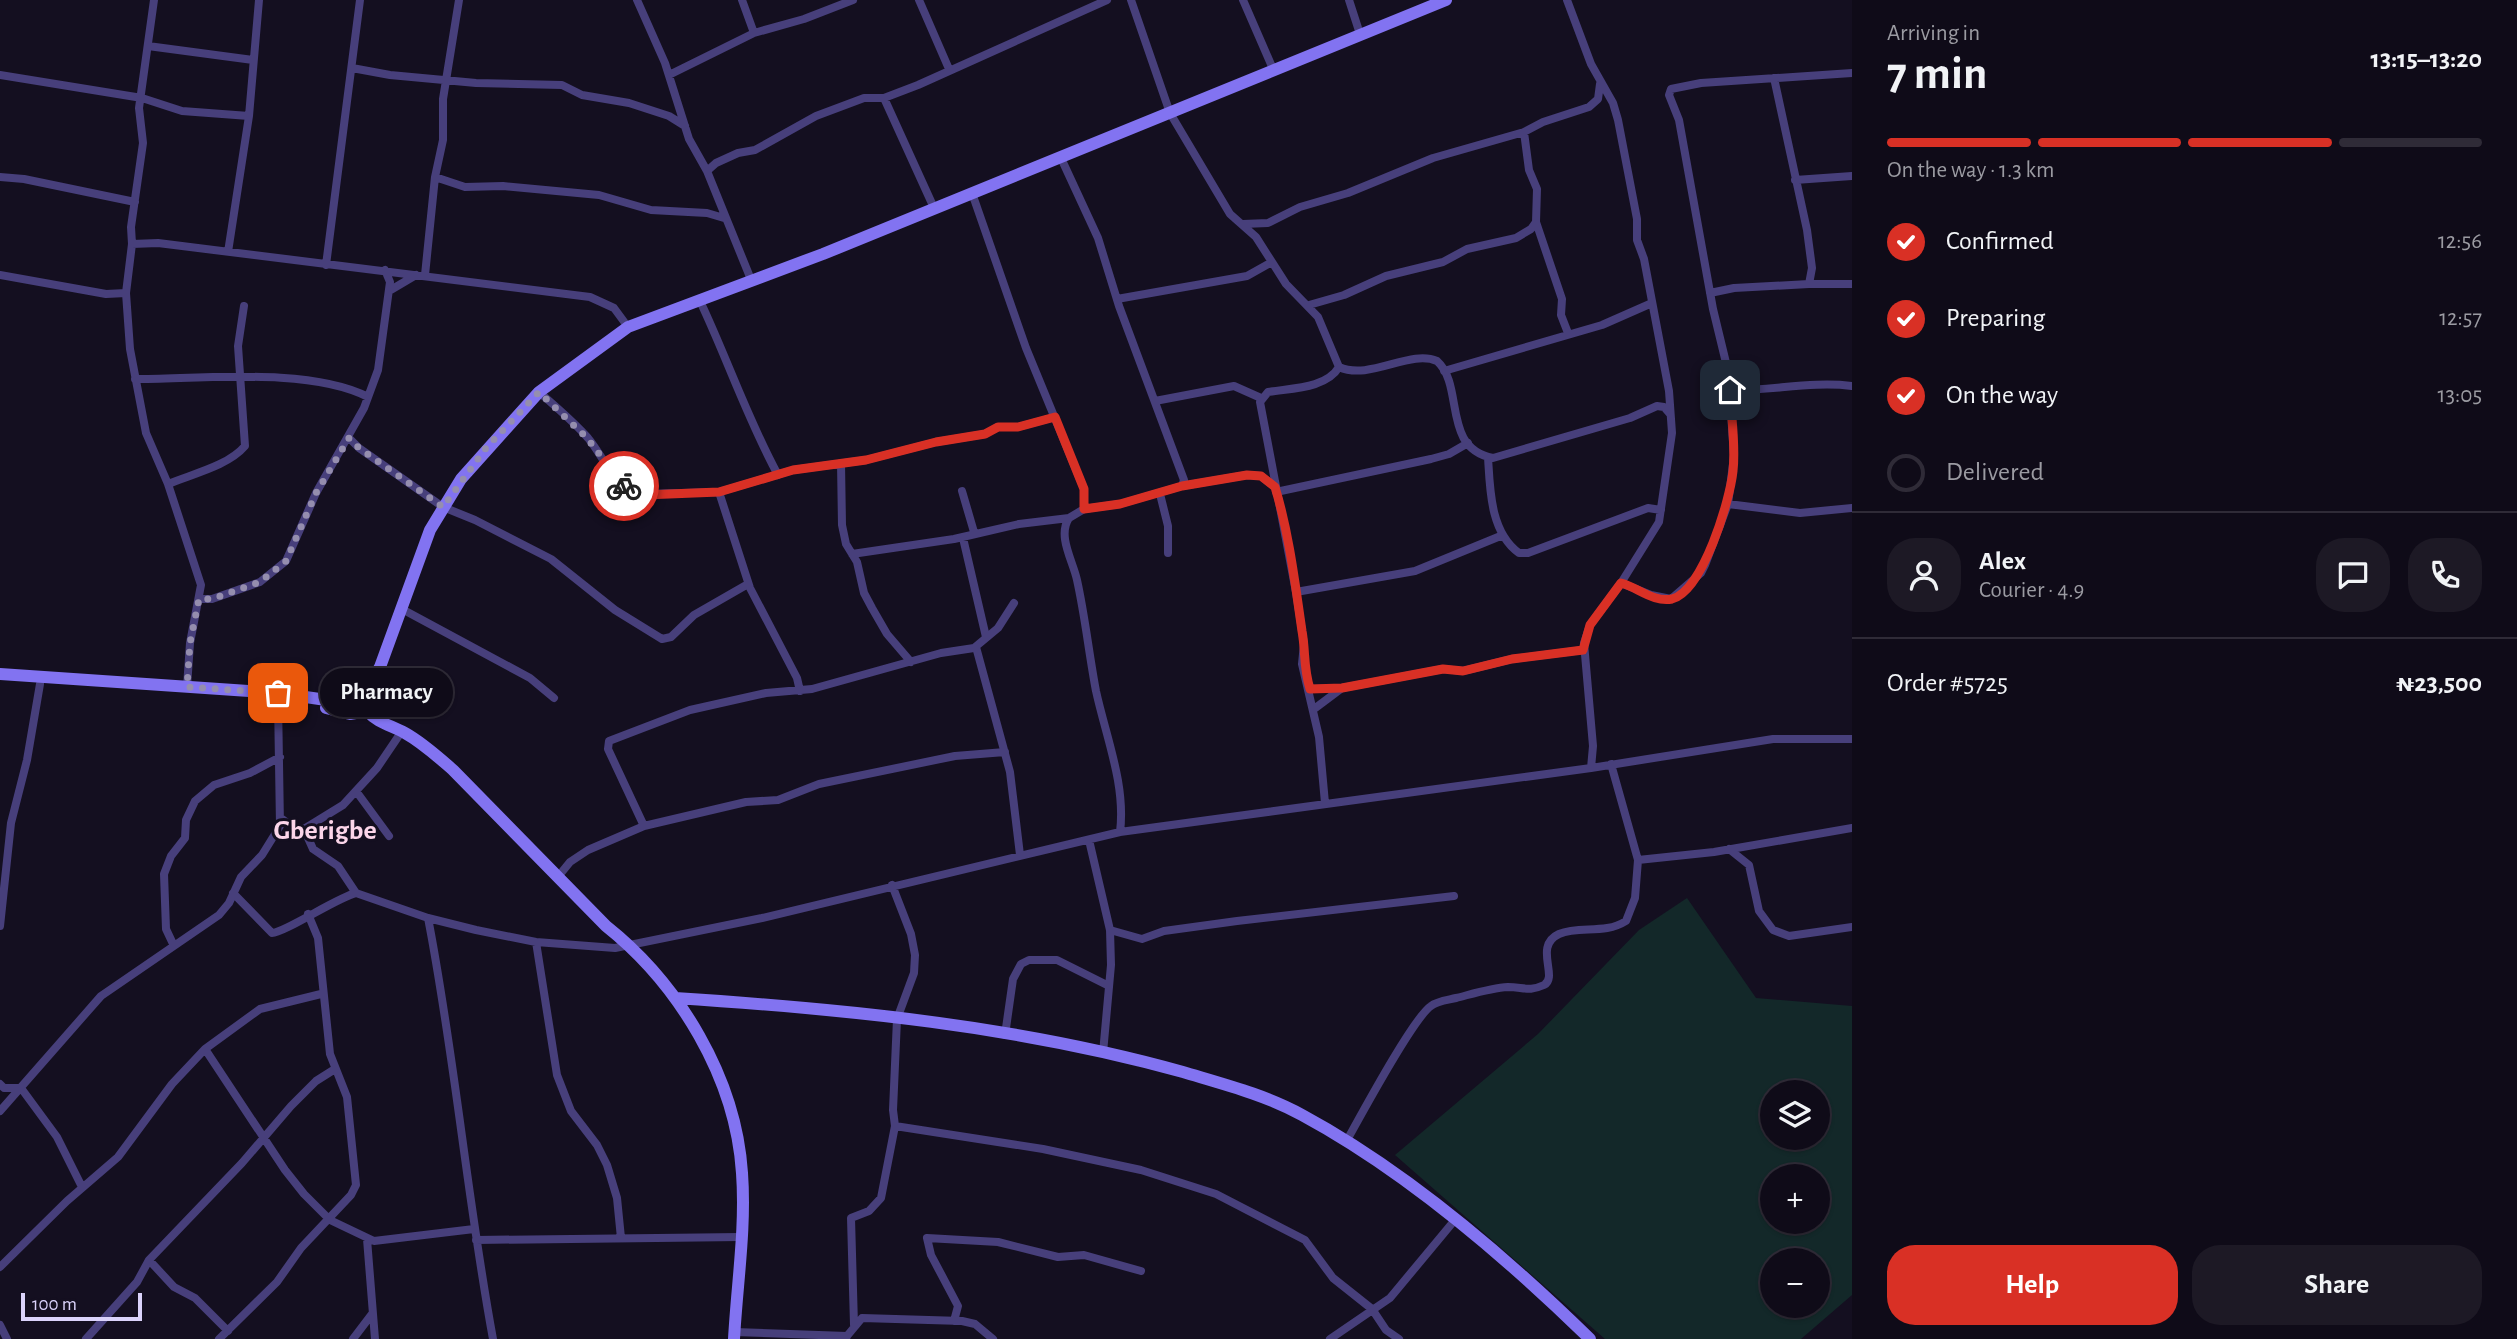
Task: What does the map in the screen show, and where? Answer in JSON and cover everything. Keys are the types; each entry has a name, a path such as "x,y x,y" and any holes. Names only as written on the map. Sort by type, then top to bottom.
{"main road":[{"path":"0,674 278,693 355,704 361,701 380,667 430,530 443,507 486,448 539,392 628,327 751,282 1446,0"},
{"path":"0,681 278,700 350,714 367,711 377,698 380,667"},
{"path":"367,711 379,723 402,731 428,748 453,770 557,878 631,946 676,998 713,1064 735,1118 743,1173 734,1336"},
{"path":"676,998 808,1007 1005,1035 1103,1053 1194,1075 1274,1102 1346,1142 1416,1189 1590,1339"}],"street":[{"path":"154,0 139,115 143,143 131,227 132,244 126,293 135,379 146,433 168,484 201,585 190,643 187,687"},
{"path":"228,252 249,116 259,0"},
{"path":"327,265 360,0"},
{"path":"421,274 443,140 445,80 459,0"},
{"path":"636,0 669,75 685,126 707,171 751,282"},
{"path":"742,0 754,33"},
{"path":"669,75 754,33 804,19 853,0"},
{"path":"919,0 949,69"},
{"path":"707,171 716,163 738,153 755,150 825,113 864,99 884,98 1107,0"},
{"path":"1130,0 1170,113 1219,197 1240,224 1256,237 1296,296 1309,305 1323,326 1339,367 1352,372 1426,358 1437,361 1444,371 1461,435 1488,457 1498,458 1543,445 1657,406 1664,407 1670,414"},
{"path":"1243,0 1273,69"},
{"path":"1349,0 1360,34"},
{"path":"1567,0 1600,84 1613,103 1621,129 1637,219 1637,240 1644,259 1652,303 1672,433 1665,465 1661,510 1647,543 1590,625 1583,650 1593,736 1591,768"},
{"path":"148,46 253,60"},
{"path":"352,68 445,80 562,85 582,95 629,103 685,126"},
{"path":"1621,583 1662,598 1676,597 1701,573 1728,504 1734,456 1728,371 1710,293 1679,121 1669,95 1671,89 1678,86 1852,73"},
{"path":"0,75 142,98 182,111 249,116"},
{"path":"1774,78 1811,255 1810,284"},
{"path":"1240,224 1268,223 1300,207 1348,192 1433,158 1524,132 1595,103 1600,84"},
{"path":"884,98 934,208"},
{"path":"1524,132 1530,170 1537,189 1536,222 1562,299 1561,315 1568,333"},
{"path":"1061,158 1098,238 1117,299 1184,480 1182,486"},
{"path":"1796,180 1852,176"},
{"path":"0,177 24,178 135,202"},
{"path":"435,177 452,185 466,187 503,186 599,195 651,210 707,213 724,218"},
{"path":"972,192 1007,298 1084,489 1084,509"},
{"path":"1309,305 1344,295 1386,276 1443,262 1467,249 1516,238 1536,222"},
{"path":"132,244 158,243 421,274 603,300 614,308 628,327"},
{"path":"1117,299 1247,276 1272,262"},
{"path":"199,599 212,599 260,582 286,561 316,493 349,438 378,370 390,282 385,270"},
{"path":"389,291 421,274"},
{"path":"0,275 106,294 126,293"},
{"path":"1710,293 1734,288 1852,284"},
{"path":"699,300 721,345 732,380 778,475"},
{"path":"1444,371 1602,325 1652,303"},
{"path":"168,484 216,464 245,446 239,377 239,331 244,306"},
{"path":"1325,803 1324,772 1314,709 1303,664 1304,644 1296,592 1260,409 1261,398 1268,392 1323,380 1339,367"},
{"path":"135,379 289,379 348,389 368,397"},
{"path":"1730,390 1792,388 1813,383 1852,386"},
{"path":"1155,401 1234,386 1261,398"},
{"path":"539,392 566,414 602,456 614,475 634,494 719,492 778,475 985,434 998,427 1018,427 1055,417"},
{"path":"349,438 359,448 443,507 475,520 551,559 615,610 662,639 671,637 694,615 748,584"},
{"path":"1276,490 1431,459 1448,454 1468,443"},
{"path":"1488,457 1495,518 1503,535 1515,550 1528,553 1648,508 1661,510"},
{"path":"841,463 842,525 852,554 872,608 887,634 911,662"},
{"path":"1264,478 1270,469"},
{"path":"852,554 963,538 974,532 1069,519 1084,509 1120,504 1182,486 1247,475 1264,478 1276,490"},
{"path":"962,491 974,532"},
{"path":"719,492 748,584 797,678 800,691"},
{"path":"1160,494 1167,527 1168,553"},
{"path":"1728,504 1800,513 1852,508"},
{"path":"1069,519 1064,533 1077,577 1097,692 1119,788 1123,810 1120,832"},
{"path":"1296,592 1402,574 1503,535"},
{"path":"963,538 986,638"},
{"path":"644,826 608,749 609,741 690,710 765,692 800,691 976,647 998,628 1014,603"},
{"path":"400,608 530,678 554,698"},
{"path":"976,647 1005,752 1020,855"},
{"path":"1310,689 1342,688 1443,669 1463,671 1512,659 1583,650"},
{"path":"0,926 11,823 27,760 40,684"},
{"path":"1314,709 1342,688"},
{"path":"0,1111 101,996 219,915 241,877 262,855 282,819 278,700"},
{"path":"282,819 294,828 304,829 343,805 402,731"},
{"path":"304,829 313,849 338,866 356,893 428,918 536,942 600,949 631,946 762,918 1120,832 1591,768 1773,738 1852,739"},
{"path":"557,878 570,862 588,850 644,826 746,802 778,800 819,784 954,756 1005,752"},
{"path":"174,946 164,916 164,874 171,856 185,838 186,820 195,801 214,785 250,773 280,758"},
{"path":"1346,1142 1425,1011 1433,1004 1509,987 1528,991 1548,982 1546,950 1548,942 1555,936 1566,932 1601,931 1626,921 1635,898 1638,860 1611,764"},
{"path":"356,791 389,835"},
{"path":"1638,860 1729,849 1852,828"},
{"path":"1088,841 1110,930 1111,965 1107,985 1103,1053"},
{"path":"1729,849 1749,865 1759,911 1773,930 1789,936 1852,927"},
{"path":"854,1325 851,1218 869,1211 881,1198 895,1126 893,1110 897,1019 914,973 915,956 892,885"},
{"path":"233,893 272,933 279,933 307,914 356,893"},
{"path":"1110,930 1142,939 1164,931 1454,896"},
{"path":"219,1339 277,1282 301,1248 351,1195 356,1175 347,1097 335,1069 321,994 317,938 307,914"},
{"path":"428,918 459,1101 474,1229 493,1339"},
{"path":"536,942 556,1075 571,1111 597,1145 607,1166 617,1198 621,1238"},
{"path":"1005,1035 1013,979 1021,964 1057,960 1107,985"},
{"path":"0,1267 82,1187 118,1157 157,1102 205,1049 260,1009 321,994"},
{"path":"205,1049 224,1074 263,1139 303,1194 330,1220 367,1239 387,1241 474,1229"},
{"path":"86,1339 137,1282 149,1259 316,1081 335,1069"},
{"path":"0,1084 4,1088 21,1088"},
{"path":"21,1088 57,1137 82,1187"},
{"path":"895,1126 1043,1149 1141,1170 1216,1194 1305,1240 1333,1278 1372,1309 1380,1323 1399,1339"},
{"path":"1330,1339 1397,1291 1454,1221"},
{"path":"476,1240 741,1237"},
{"path":"954,1321 958,1306 931,1255 927,1238 998,1242 1058,1257 1084,1255 1141,1271"},
{"path":"367,1239 376,1339"},
{"path":"149,1259 174,1287 195,1297 228,1331"},
{"path":"354,1339 369,1322 373,1311"},
{"path":"734,1336 848,1337 854,1325 862,1318 872,1317 975,1324 993,1339"},
{"path":"0,1325 7,1339"}],"green space":[{"path":"1687,898 1756,998 1852,1006 1852,1295 1830,1314 1830,1248 1760,1248 1760,1318 1825,1318 1801,1339 1605,1339 1395,1155 1538,1034 1639,930"}],"way so far":[{"path":"278,693 187,687 190,643 199,599 212,599 260,582 276,572 286,561 316,493 349,438 359,448 443,507 486,448 539,392 566,414 624,486"}],"place":[{"name":"Pharmacy","path":"278,693"}],"district":[{"name":"Gberigbe","path":"325,829"}],"route":[{"path":"624,486 634,494 644,495 663,492 719,492 793,470 866,460 896,451 918,449 936,442 985,434 998,427 1018,427 1055,417 1084,489 1084,509 1120,504 1182,486 1247,475 1261,476 1275,487 1292,566 1304,644 1303,664 1310,689 1342,688 1443,669 1463,671 1483,664 1583,650 1586,632 1621,583 1651,596 1671,599 1676,597 1701,573 1728,504 1734,456 1730,390"}]}
